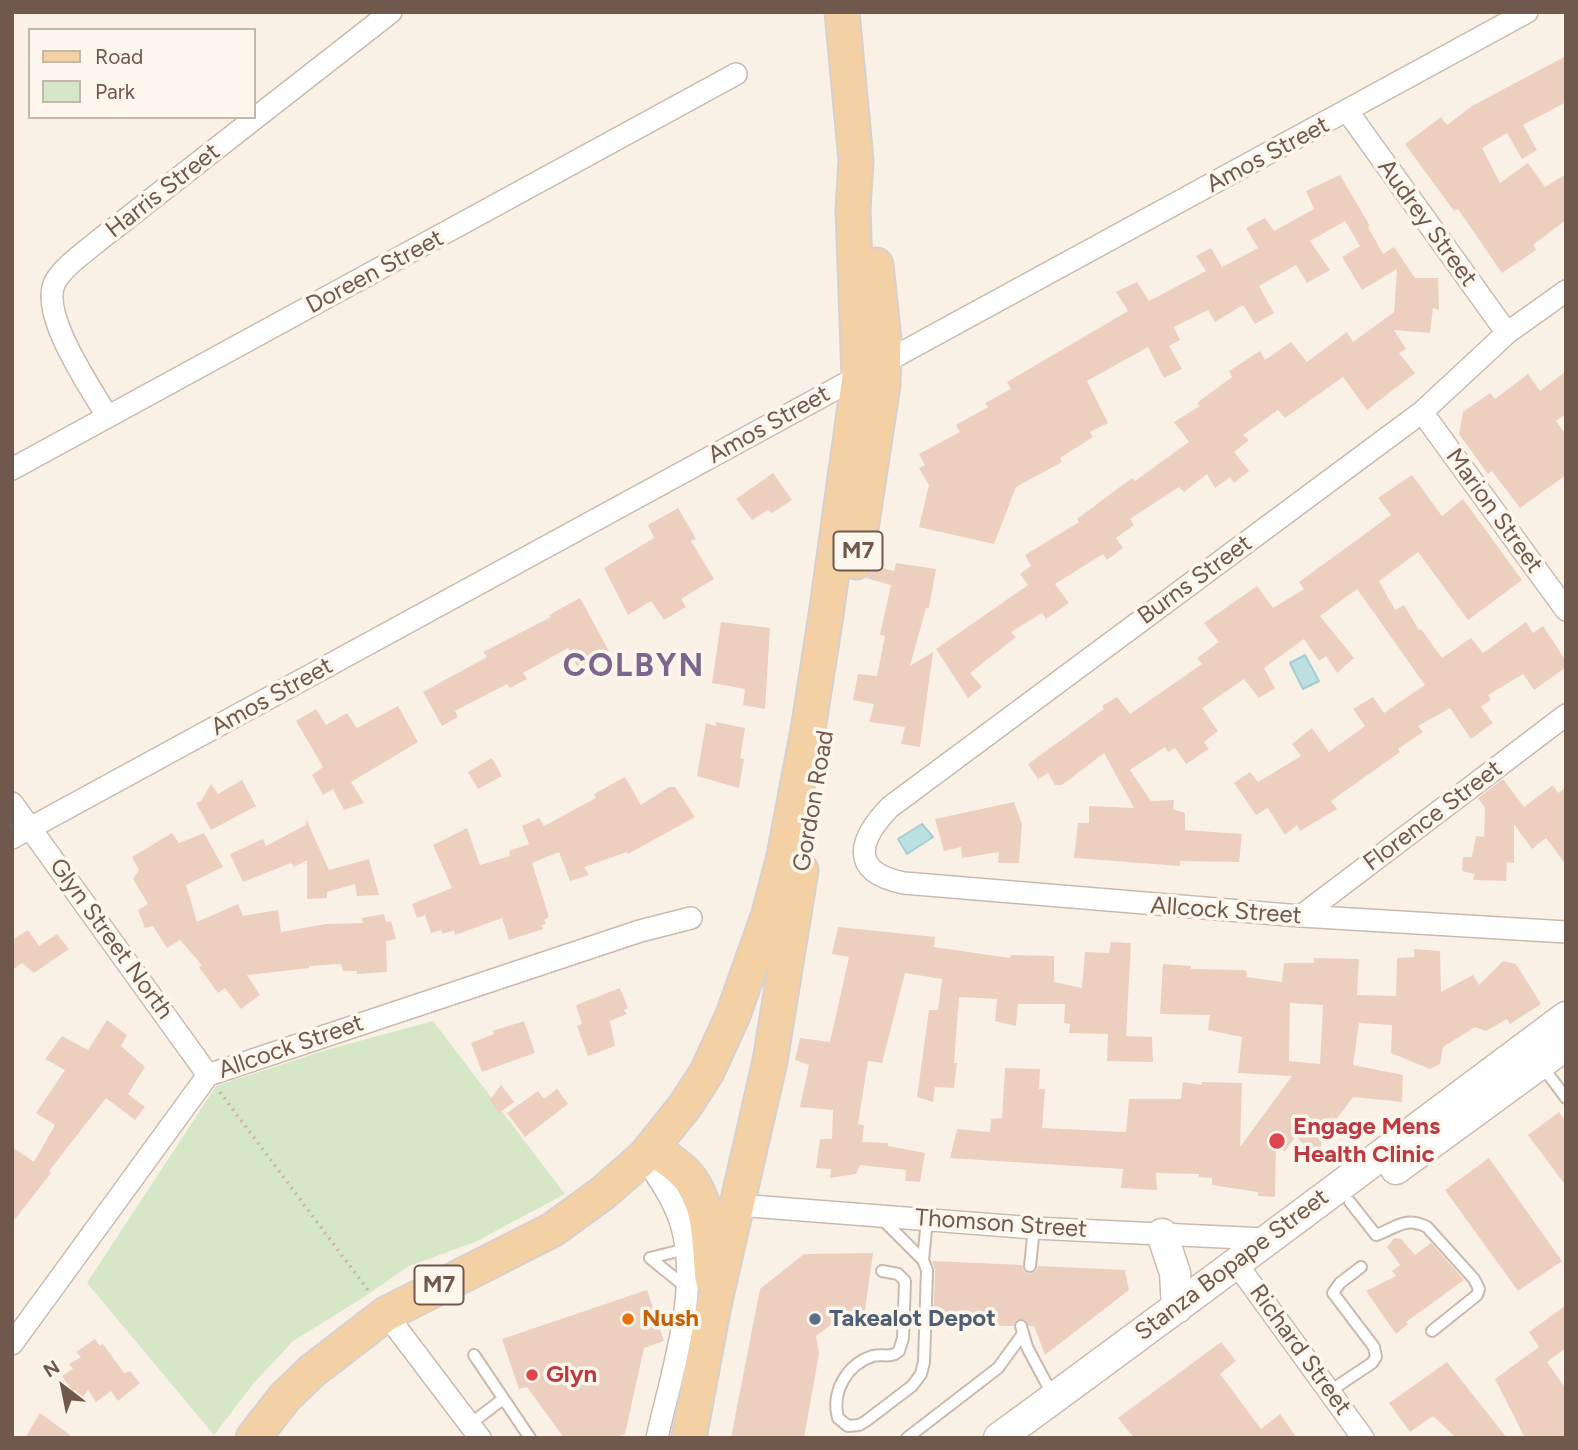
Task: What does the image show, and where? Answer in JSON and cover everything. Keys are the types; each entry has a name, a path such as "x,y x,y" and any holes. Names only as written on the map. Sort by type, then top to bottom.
{"main road":[{"name":"Gordon Road","path":"707,1072 733,1015 769,914 784,856 808,730 834,562 871,370 884,339 873,239 865,190 856,160 842,12"},
{"name":"Gordon Road","path":"689,1438 701,1297 738,1205 770,1061 810,816 864,522 880,418 871,370"},
{"name":"Stanza Bopape Street","path":"1034,1438 1243,1271 1265,1239 1566,1017"},
{"path":"707,1072 750,1026 761,1019 776,1021"},
{"name":"Stanza Bopape Street","path":"999,1438 1177,1308 1243,1271 1350,1202 1566,1045"},
{"name":"M7","path":"253,1438 285,1397 312,1371 386,1314 552,1230 603,1193 648,1152 685,1107 707,1072"},
{"path":"648,1152 689,1178 701,1199 705,1213 701,1297"},
{"path":"1162,1234 1175,1273 1177,1308"}],"street":[{"name":"Harris Street","path":"256,117 390,12"},
{"name":"Amos Street","path":"22,833 1527,12"},
{"name":"Doreen Street","path":"12,470 736,74"},
{"name":"Audrey Street","path":"1348,112 1507,333"},
{"name":"Harris Street","path":"107,416 69,349 54,313 51,300 55,281 98,241 254,119"},
{"name":"Burns Street","path":"887,879 870,867 866,860 865,844 876,821 890,807 1422,412 1507,333 1566,291"},
{"name":"Marion Street","path":"1422,412 1566,610"},
{"name":"Florence Street","path":"1300,916 1566,715"},
{"name":"Glyn Street North","path":"12,803 22,833 208,1075"},
{"path":"12,853 22,833"},
{"name":"Allcock Street","path":"887,879 1132,904 1566,932"},
{"name":"Allcock Street","path":"12,1344 208,1075 640,931 691,918"},
{"name":"Gordon Road","path":"648,1152 682,1227 701,1297 657,1438"},
{"name":"Thomson Street","path":"738,1205 1034,1228 1265,1239"},
{"name":"Richard Street","path":"1243,1271 1363,1438"},
{"path":"386,1314 469,1433"}],"lane":[{"path":"1541,1063 1566,1098"},
{"path":"1350,1202 1376,1235 1405,1221 1418,1222 1427,1227 1475,1279 1479,1289 1477,1295 1432,1331"},
{"path":"878,1216 923,1260 927,1270 923,1371 912,1386 859,1425 848,1426 841,1422 836,1410 840,1385 846,1374 871,1357 895,1354 902,1345 905,1282 898,1274 882,1271"},
{"path":"923,1260 927,1220"},
{"path":"1030,1266 1034,1228"},
{"path":"686,1248 650,1258 701,1297"},
{"path":"1330,1391 1372,1363 1376,1357 1374,1347 1333,1293 1340,1283 1361,1268"},
{"path":"907,1438 998,1368 1021,1331 1054,1398"},
{"path":"902,1345 924,1347"},
{"path":"474,1355 530,1438"},
{"path":"469,1433 503,1399"}],"path":[{"path":"208,1075 386,1314"}],"green space":[{"path":"433,1021 565,1194 475,1242 409,1266 293,1341 253,1384 214,1435 87,1283 216,1086 326,1050"}],"water":[{"path":"1305,655 1319,681 1303,689 1290,663"},
{"path":"922,824 933,837 907,854 898,839"}],"building":[{"path":"1566,56 1566,102 1523,125 1537,150 1522,159 1507,133 1482,148 1500,183 1528,163 1545,187 1566,174 1566,220 1533,245 1536,250 1502,273 1458,209 1454,211 1405,144 1441,117 1447,125 1472,106"},
{"path":"1340,175 1383,254 1394,247 1415,278 1438,278 1439,310 1433,308 1430,333 1394,330 1406,349 1399,353 1415,373 1367,410 1343,377 1285,418 1278,410 1243,435 1249,440 1234,452 1249,471 1234,483 1230,477 1215,488 1207,474 1184,492 1179,487 1130,519 1134,525 1116,538 1123,548 1107,560 1103,554 1055,584 1069,603 1046,619 1042,613 1011,632 1016,637 970,673 982,687 968,698 936,649 1028,585 1020,574 1031,566 1025,555 1079,522 1077,519 1132,478 1135,481 1189,442 1174,422 1200,406 1197,403 1232,377 1229,371 1260,351 1265,360 1291,342 1307,362 1347,332 1353,342 1394,312 1397,269 1362,290 1342,257 1360,246 1345,221 1310,241 1330,270 1307,283 1296,265 1259,286 1274,313 1255,324 1243,305 1215,322 1208,310 1174,327 1180,340 1169,346 1182,369 1164,378 1148,347 1087,381 1108,423 1090,432 1093,437 1060,458 1062,462 1016,487 994,544 919,527 929,485 919,468 925,465 919,454 960,432 956,425 988,407 985,403 1011,389 1007,382 1128,311 1116,292 1137,282 1149,301 1206,271 1196,256 1211,248 1222,267 1258,248 1246,228 1265,218 1274,231 1314,209 1306,191"},
{"path":"1566,371 1566,414 1556,421 1566,435 1566,475 1520,508 1492,471 1488,474 1459,434 1463,412 1490,393 1495,399 1528,374 1540,391"},
{"path":"773,473 792,500 772,513 768,510 752,520 736,499"},
{"path":"1412,475 1442,516 1463,499 1522,580 1468,620 1418,552 1379,581 1395,610 1404,605 1419,630 1421,629 1442,658 1471,638 1483,653 1526,622 1533,633 1543,626 1566,661 1566,667 1534,690 1523,674 1488,695 1491,700 1481,707 1493,723 1471,739 1450,708 1418,726 1423,732 1398,749 1400,752 1331,801 1337,809 1300,831 1297,825 1285,835 1268,808 1256,815 1234,783 1250,772 1258,782 1301,756 1292,744 1312,728 1329,752 1365,726 1353,709 1373,697 1384,713 1425,685 1357,589 1320,616 1354,658 1337,673 1326,656 1319,661 1304,639 1264,668 1275,688 1259,698 1244,679 1202,708 1218,731 1204,742 1209,749 1186,764 1175,748 1168,752 1165,747 1130,770 1151,801 1174,800 1173,809 1185,813 1185,830 1242,834 1239,862 1180,861 1180,866 1074,858 1078,823 1089,823 1089,806 1134,808 1104,753 1062,785 1055,785 1048,773 1038,779 1028,764 1117,697 1130,714 1202,664 1197,658 1219,642 1204,623 1257,586 1273,608 1304,589 1299,582 1391,515 1378,498"},
{"path":"678,508 696,539 691,541 714,579 681,599 686,607 664,620 651,601 628,615 604,568 654,538 648,525"},
{"path":"896,563 936,569 929,608 926,608 910,666 933,652 920,747 901,744 905,727 869,722 874,704 853,700 858,674 877,676 885,636 880,635 891,585 866,578 875,566 894,571"},
{"path":"580,598 609,651 578,668 568,648 523,673 527,679 510,688 507,684 455,711 458,717 442,726 423,692 487,657 483,652 551,617 549,615"},
{"path":"721,622 770,628 765,709 743,705 745,689 712,683"},
{"path":"398,706 418,742 351,782 364,803 344,810 333,789 323,795 312,775 323,767 296,721 316,709 326,725 347,713 357,728"},
{"path":"716,722 745,728 739,788 697,776 706,723 716,726"},
{"path":"492,758 502,776 478,789 468,772"},
{"path":"625,777 641,805 669,787 675,787 695,817 628,854 627,852 584,867 589,875 570,881 559,852 532,863 549,917 544,920 546,924 541,925 543,929 509,940 502,918 455,935 454,930 443,934 441,930 431,933 425,915 417,918 412,904 452,888 433,845 467,828 480,865 510,856 509,851 529,844 522,826 539,818 544,826 596,798 594,794"},
{"path":"1503,779 1524,807 1553,785 1558,793 1566,787 1566,865 1546,838 1532,849 1514,824 1514,863 1507,862 1506,881 1473,880 1475,874 1462,871 1463,857 1472,857 1476,836 1484,837 1485,808 1478,798"},
{"path":"242,780 256,806 211,830 196,803 201,801 211,784 218,794"},
{"path":"1014,802 1022,824 1019,863 998,863 999,852 962,858 961,847 944,851 935,819"},
{"path":"306,819 329,870 369,859 379,895 357,896 355,884 327,892 327,898 307,899 307,860 294,867 291,863 243,882 230,854 263,839 266,846 306,825"},
{"path":"172,833 179,843 204,833 223,867 186,885 197,922 238,904 243,916 278,910 281,932 326,924 363,923 362,918 384,914 386,922 391,921 396,939 386,941 387,972 357,974 357,971 343,971 341,964 247,975 260,995 241,1009 225,988 218,993 199,967 202,965 180,940 167,948 153,926 145,928 138,910 148,904 133,879 139,870 132,857"},
{"path":"838,927 935,937 934,947 1010,958 1011,955 1054,956 1054,982 1082,988 1085,952 1109,953 1111,942 1131,943 1126,1036 1152,1037 1153,1062 1107,1061 1108,1034 1069,1033 1070,1024 1064,1023 1065,1004 1018,1004 1016,1026 995,1021 997,999 959,997 954,1088 935,1087 933,1102 917,1097 929,1010 938,1010 942,979 905,973 882,1063 868,1061 858,1124 864,1125 862,1142 888,1143 888,1146 925,1153 920,1182 905,1181 906,1170 860,1165 856,1174 830,1178 831,1169 816,1168 820,1139 832,1139 833,1110 800,1107 809,1065 795,1060 800,1038 830,1042 849,957 832,954"},
{"path":"28,930 39,946 57,934 69,949 34,973 22,963 12,970 12,940"},
{"path":"1414,949 1440,951 1441,992 1473,975 1479,985 1503,961 1516,964 1541,1004 1510,1024 1507,1019 1486,1031 1475,1027 1443,1047 1440,1064 1430,1069 1391,1053 1392,1025 1359,1023 1353,1065 1403,1075 1402,1102 1353,1097 1322,1139 1320,1150 1309,1151 1296,1136 1285,1151 1276,1148 1275,1197 1258,1196 1258,1192 1212,1185 1212,1178 1199,1177 1199,1174 1156,1173 1157,1190 1121,1188 1123,1169 950,1158 957,1129 990,1132 991,1119 1002,1118 1005,1068 1040,1069 1039,1089 1045,1089 1042,1128 1126,1132 1129,1099 1181,1099 1183,1082 1202,1085 1202,1082 1242,1083 1240,1147 1292,1076 1238,1073 1242,1037 1208,1030 1210,1015 1160,1014 1163,964 1191,966 1191,969 1246,970 1247,977 1282,982 1284,963 1314,963 1314,958 1359,959 1357,995 1396,996 1397,958 1414,957","holes":["1290,1003 1323,1005 1320,1064 1289,1061"]},
{"path":"620,988 628,1008 624,1010 627,1014 610,1021 615,1046 588,1056 577,1026 582,1024 576,1005"},
{"path":"107,1020 127,1035 121,1046 145,1067 128,1094 145,1107 135,1120 106,1098 12,1223 12,1147 34,1162 55,1125 36,1113 65,1070 45,1059 62,1036 88,1050"},
{"path":"524,1021 535,1053 482,1072 471,1043 494,1034 492,1031"},
{"path":"501,1085 514,1102 499,1113 490,1100"},
{"path":"557,1089 568,1104 525,1137 507,1113 538,1091 544,1099"},
{"path":"1559,1112 1566,1122 1566,1186 1528,1135"},
{"path":"1489,1158 1562,1261 1518,1291 1445,1190"},
{"path":"1394,1238 1401,1239 1415,1255 1431,1243 1464,1280 1406,1322 1408,1324 1396,1334 1366,1291 1396,1276 1392,1271 1400,1265 1387,1247"},
{"path":"873,1253 863,1324 833,1323 816,1336 819,1354 804,1438 731,1438 760,1289 804,1254"},
{"path":"932,1261 1022,1265 1025,1272 1030,1274 1036,1271 1038,1266 1125,1270 1129,1290 1045,1355 1034,1326 1029,1326 1024,1319 1016,1320 1013,1326 933,1325 935,1270"},
{"path":"647,1290 664,1341 644,1348 625,1434 612,1438 564,1438 527,1387 519,1389 502,1339"},
{"path":"1566,1305 1566,1348 1547,1362 1566,1389 1566,1438 1525,1438 1495,1379 1539,1347 1529,1332"},
{"path":"95,1339 100,1346 103,1344 124,1373 130,1371 140,1383 118,1401 111,1391 96,1402 88,1390 83,1397 75,1390 73,1392 62,1376 73,1369 69,1364 81,1357 76,1352"},
{"path":"1221,1342 1236,1361 1220,1374 1261,1429 1280,1414 1297,1438 1134,1438 1118,1418"},
{"path":"1447,1362 1507,1438 1456,1438 1433,1416 1410,1432 1389,1403"},
{"path":"40,1413 74,1438 25,1438"}],"place":[{"name":"Engage Mens Health Clinic","path":"1277,1141"},
{"name":"Nush","path":"628,1319"},
{"name":"Takealot Depot","path":"815,1319"},
{"name":"Glyn","path":"532,1375"}],"district":[{"name":"COLBYN","path":"634,667"}]}
